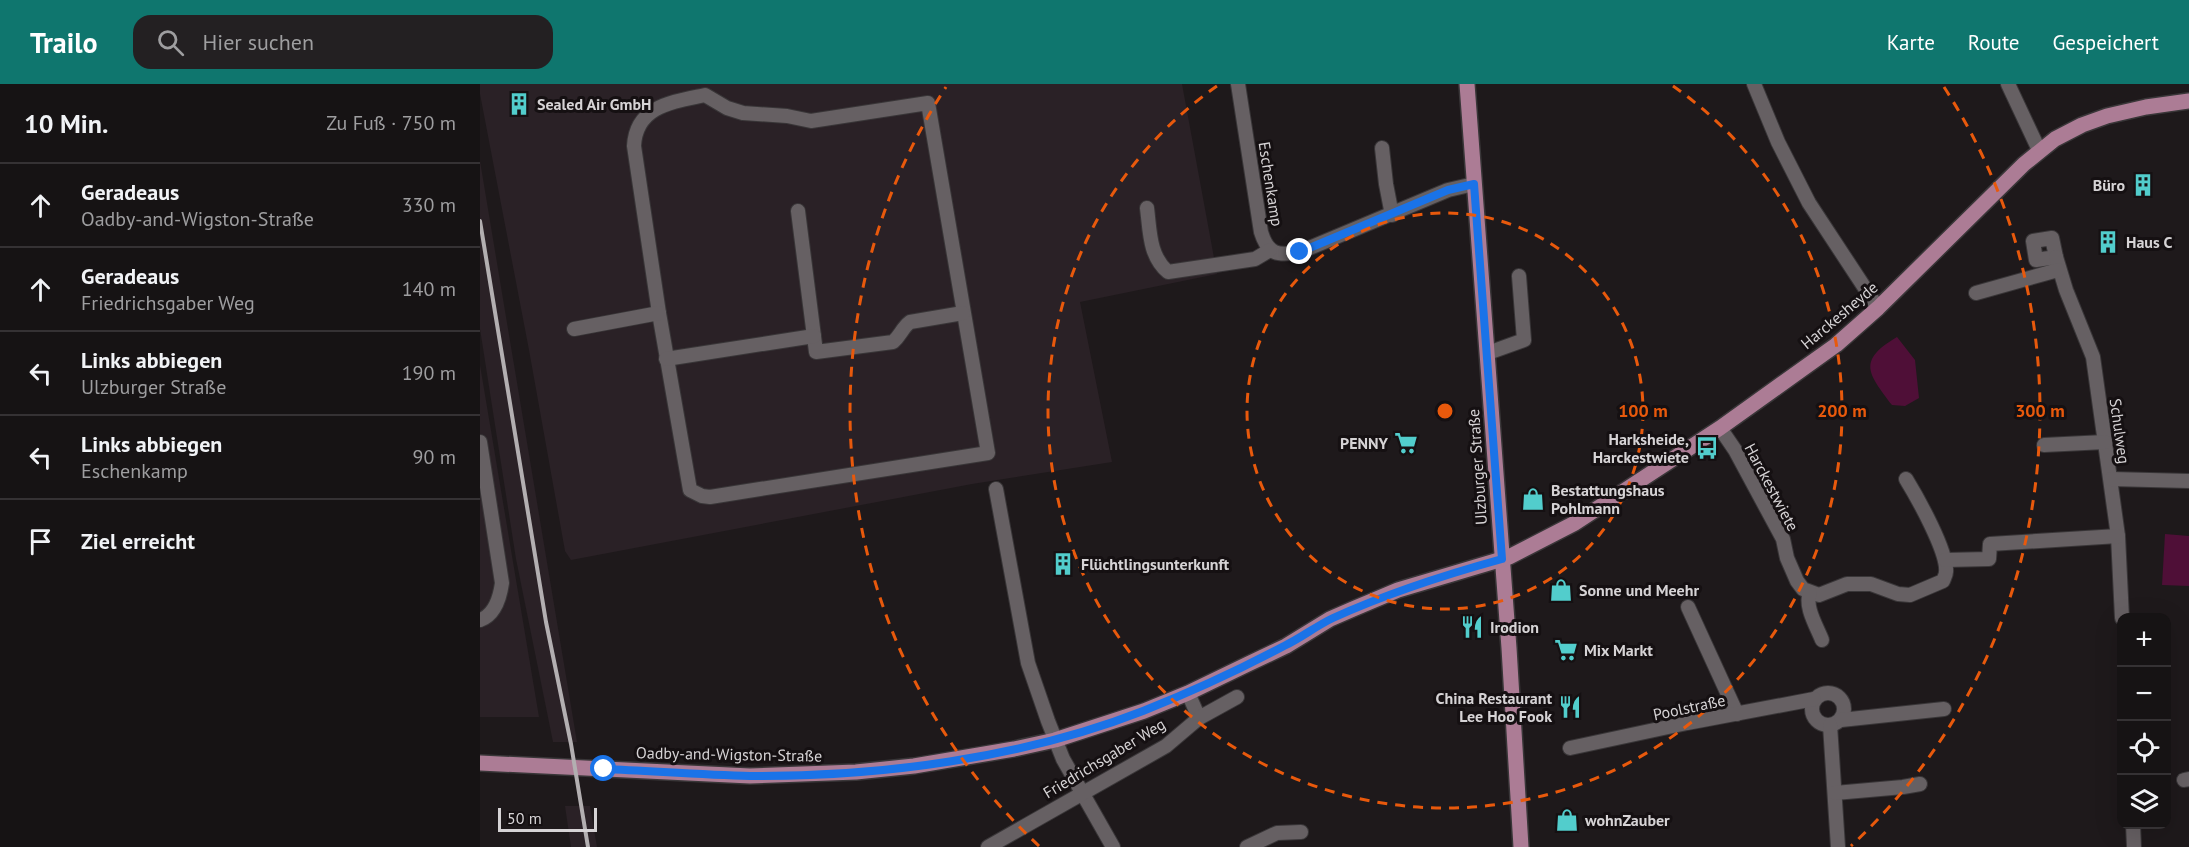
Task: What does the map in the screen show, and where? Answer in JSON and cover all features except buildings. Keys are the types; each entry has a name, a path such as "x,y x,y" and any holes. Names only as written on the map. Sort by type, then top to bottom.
{"main road":[{"name":"Ulzburger Straße","path":"1467,84 1488,353 1521,847"},
{"name":"Harckesheyde","path":"1502,559 1575,524 1720,428 1836,345 1878,308 2039,150 2066,133 2107,116 2146,107 2189,101"},
{"name":"Oadby-and-Wigston-Straße","path":"480,763 750,776 808,774 914,766 1055,740 1120,720 1188,693 1286,646 1330,619 1398,590 1502,559"}],"street":[{"name":"Eschenkamp","path":"1238,84 1261,232 1270,250 1284,255 1300,252 1448,190 1474,184"},
{"path":"1754,84 1778,142 1809,203 1878,308"},
{"path":"2008,84 2039,150"},
{"path":"703,90 727,108 743,113 787,116 811,121 928,103 988,453 722,495 702,496 690,490 666,359 634,146 635,134 643,120 655,108 703,90"},
{"path":"1382,148 1392,215"},
{"path":"1147,208 1155,257 1168,272 1255,259 1270,250"},
{"path":"798,211 816,352 893,342 910,322 963,313"},
{"name":"Schulweg","path":"1976,293 2057,263 2093,357 2118,536 2122,613"},
{"path":"1488,353 1524,339 1519,276"},
{"path":"574,329 659,313"},
{"path":"666,359 814,336"},
{"name":"Harckestwiete","path":"1720,428 1735,450 1783,539 1787,558 1797,581 1803,590 1810,593 1809,605 1822,640"},
{"path":"480,442 502,583 501,593 492,612 480,620"},
{"path":"2044,445 2105,442"},
{"path":"2111,479 2189,481"},
{"path":"1810,593 1819,595 1847,584 1871,584 1898,594 1910,595 1943,581 1946,572 1945,560 1921,503 1906,480"},
{"path":"996,489 1028,663 1055,740 1082,794 1113,847"},
{"path":"1945,560 1989,559 1990,544 2118,536"},
{"path":"1688,607 1737,714"},
{"name":"Poolstraße","path":"1570,748 1814,699 1826,692 1837,695 1845,706 1835,723 1838,847"},
{"path":"1188,693 1199,718"},
{"name":"Friedrichsgaber Weg","path":"988,847 1166,746 1199,718 1237,697"},
{"path":"1814,699 1813,714 1822,724 1944,709"},
{"path":"1835,793 1920,784"},
{"path":"2133,829 2134,847"},
{"path":"1246,847 1277,833 1301,832"}],"shaded area":[{"path":"480,84 1182,84 1217,274 1080,302 1112,462 972,484 571,560 565,551"},
{"path":"480,161 577,742 553,742 516,559 480,329"},
{"path":"1897,337 1915,360 1919,398 1905,406 1892,405 1877,385 1871,368 1871,361 1876,353"},
{"path":"480,365 539,717 480,717"},
{"path":"2165,534 2189,536 2189,586 2162,585"},
{"path":"565,806 590,806 597,847 571,847"}],"railway":[{"path":"480,221 546,622 571,744 588,847"}],"place":[{"name":"Sealed Air GmbH","path":"519,104"},
{"name":"Büro","path":"2143,185"},
{"name":"Haus C","path":"2108,242"},
{"name":"PENNY","path":"1406,443"},
{"name":"Harksheide, Harckestwiete","path":"1707,448"},
{"name":"Bestattungshaus Pohlmann","path":"1533,499"},
{"name":"Flüchtlingsunterkunft","path":"1063,564"},
{"name":"Sonne und Meehr","path":"1561,590"},
{"name":"Irodion","path":"1472,627"},
{"name":"Mix Markt","path":"1566,650"},
{"name":"China Restaurant Lee Hoo Fook","path":"1570,707"},
{"name":"wohnZauber","path":"1567,820"}],"route":[{"path":"604,769 750,776 855,772 914,766 1055,740 1120,720 1188,693 1286,646 1330,619 1398,590 1502,559 1474,184 1448,190 1300,252"}]}
